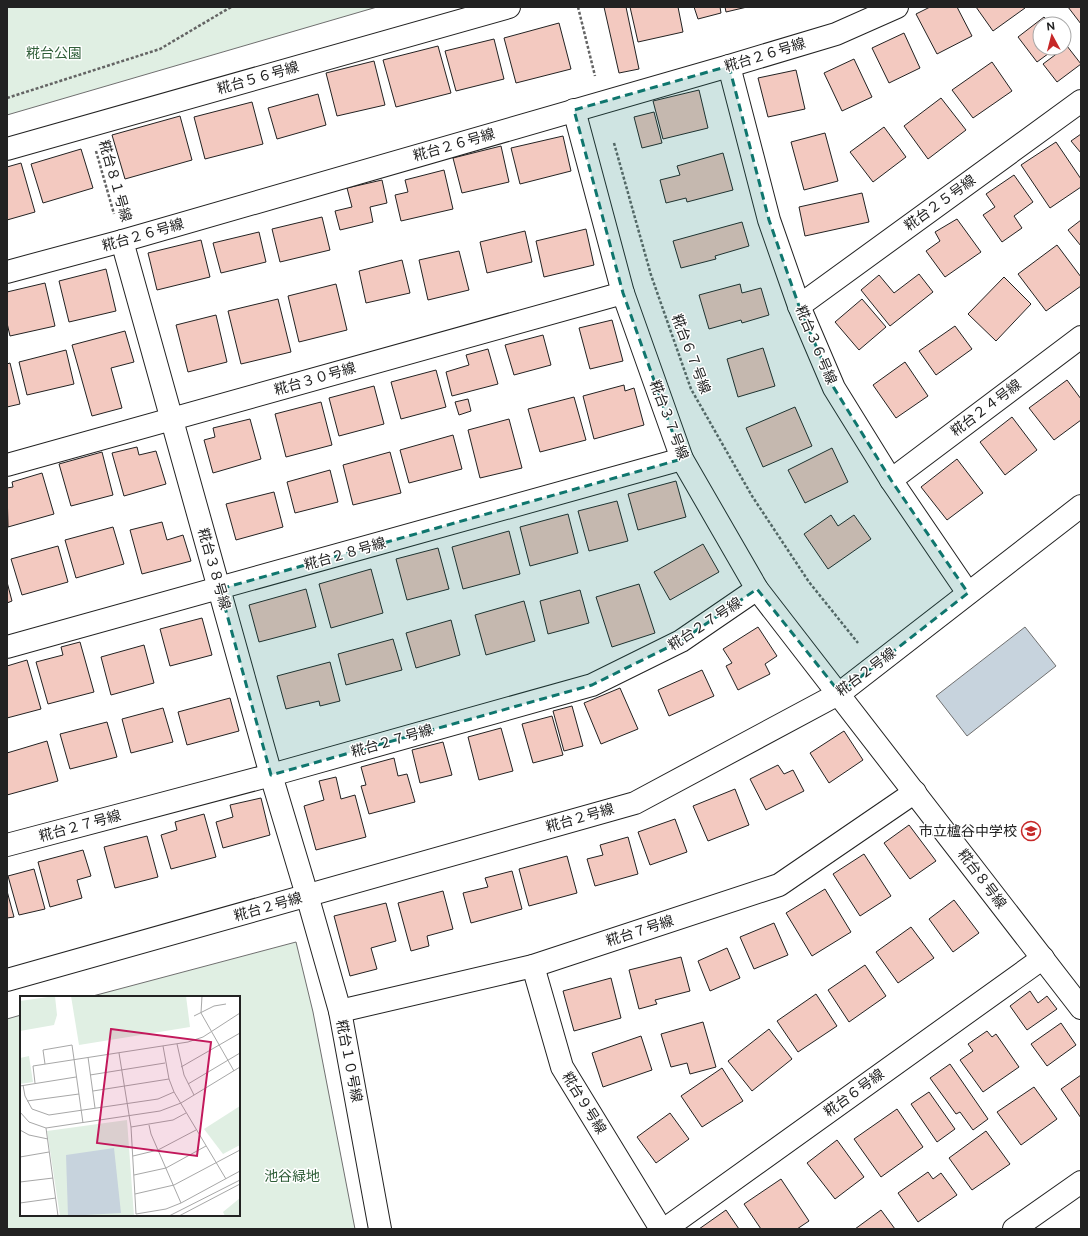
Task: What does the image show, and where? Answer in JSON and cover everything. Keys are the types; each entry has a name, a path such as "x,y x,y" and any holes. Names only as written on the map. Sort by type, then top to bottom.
{"street":[{"name":"糀台５６号線","path":"7,149 509,7"},
{"name":"糀台２６号線","path":"7,272 122,241 729,66 836,34 898,7"},
{"name":"糀台３６号線","path":"729,66 769,220 799,306 834,388 891,480 968,593"},
{"name":"糀台２５号線","path":"799,306 1081,101"},
{"name":"糀台３７号線","path":"574,110 623,294 682,459 758,589 840,693"},
{"name":"糀台３８号線","path":"122,241 170,419 220,589 271,775 307,895"},
{"name":"糀台３０号線","path":"7,465 623,294"},
{"name":"糀台２４号線","path":"891,480 1081,337"},
{"name":"糀台２８号線","path":"7,647 220,589 682,459"},
{"name":"糀台２号線","path":"7,980 635,803 840,693 1081,506"},
{"name":"糀台２７号線","path":"7,845 271,775 592,685 682,641 758,589"},
{"name":"糀台８号線","path":"840,693 1081,1008"},
{"name":"糀台７号線","path":"340,1011 533,966 779,886 915,792"},
{"name":"糀台１０号線","path":"307,895 340,1011 380,1229"},
{"name":"糀台６号線","path":"665,1229 1043,958"},
{"name":"糀台９号線","path":"533,966 562,1068 661,1229"},
{"path":"1014,1229 1081,1182"}],"path":[{"path":"7,98 160,49 231,7"},
{"name":"糀台６７号線","path":"578,7 602,103 651,275 691,389 756,502 809,582 876,665"},
{"name":"糀台８１号線","path":"89,126 122,241"}],"highlighted area":[{"path":"729,66 769,220 799,306 834,388 891,480 968,593 840,693 757,589 681,641 592,685 271,775 220,589 682,459 623,293 574,110"}],"green space":[{"name":"糀台公園","path":"7,7 377,7 7,115"},
{"name":"池谷緑地","path":"296,942 313,1012 355,1229 7,1229 7,1019 20,1015 20,1216 240,1216 240,996 93,996"}],"shaded area":[{"path":"1025,627 1056,666 967,736 936,696"}],"building":[{"path":"604,7 626,7 639,69 619,73"},
{"path":"630,7 678,7 683,32 638,42"},
{"path":"694,7 720,7 721,13 698,19"},
{"path":"725,7 747,7 726,12"},
{"path":"930,7 957,7 972,36 937,54 916,14"},
{"path":"976,7 1024,7 1025,8 993,31"},
{"path":"1068,7 1081,7 1081,24"},
{"path":"559,23 571,69 516,83 504,38"},
{"path":"1032,26 1032,55 1018,37"},
{"path":"904,33 920,68 889,83 872,48"},
{"path":"494,39 504,79 456,91 445,51"},
{"path":"438,46 451,93 396,107 383,60"},
{"path":"1072,52 1081,64 1057,82 1043,64 1054,56 1072,56"},
{"path":"1032,56 1045,56 1037,62"},
{"path":"854,59 872,97 842,111 824,73"},
{"path":"374,61 385,105 337,116 326,73"},
{"path":"992,62 1012,91 973,118 952,90"},
{"path":"796,70 805,109 768,117 758,78"},
{"path":"699,90 708,128 663,139 653,101"},
{"path":"318,94 326,125 277,139 268,108"},
{"path":"941,98 966,130 928,159 904,126"},
{"path":"252,102 263,144 205,159 194,117"},
{"path":"654,112 662,143 642,148 634,117"},
{"path":"180,116 192,160 125,179 112,135"},
{"path":"884,127 906,157 873,182 850,152"},
{"path":"825,133 838,181 804,190 791,142"},
{"path":"1081,134 1081,153 1071,141"},
{"path":"563,136 571,171 520,184 511,148"},
{"path":"1056,142 1081,179 1081,187 1050,208 1021,165"},
{"path":"501,146 509,182 462,193 453,158"},
{"path":"81,149 93,188 43,203 31,164"},
{"path":"723,153 733,190 687,202 686,198 666,203 660,180 680,175 677,166"},
{"path":"21,163 35,212 7,220 7,167"},
{"path":"444,170 453,209 401,221 395,195 408,192 405,180"},
{"path":"1014,175 1033,202 1014,216 1022,228 1002,242 983,215 995,207 986,194"},
{"path":"382,180 387,203 370,207 373,222 340,230 335,211 352,207 347,188"},
{"path":"862,193 869,222 805,236 799,207"},
{"path":"322,217 330,250 280,262 272,229"},
{"path":"957,219 981,252 945,277 926,251 940,241 935,232"},
{"path":"1081,220 1081,246 1068,230"},
{"path":"742,222 749,246 715,256 716,259 681,268 673,241"},
{"path":"586,229 594,265 544,277 536,241"},
{"path":"525,231 532,262 487,273 480,242"},
{"path":"259,232 266,262 221,273 213,243"},
{"path":"201,240 210,277 157,290 148,253"},
{"path":"1057,245 1081,277 1081,286 1046,311 1018,274"},
{"path":"459,251 469,290 428,300 419,260"},
{"path":"402,260 410,293 366,303 359,271"},
{"path":"106,269 116,311 69,322 59,281"},
{"path":"919,274 933,292 890,326 861,290 879,275 894,293"},
{"path":"1004,277 1031,304 996,341 968,314"},
{"path":"45,283 55,326 10,336 7,323 7,292"},
{"path":"336,284 347,330 299,342 288,296"},
{"path":"740,284 742,293 761,288 769,315 742,323 741,320 709,329 699,295"},
{"path":"278,299 291,352 241,364 228,311"},
{"path":"862,299 886,327 859,350 835,322"},
{"path":"216,315 227,362 188,372 176,325"},
{"path":"612,320 623,361 590,369 579,328"},
{"path":"955,326 972,349 936,375 919,351"},
{"path":"125,331 134,362 111,368 122,408 92,416 72,345"},
{"path":"543,335 551,365 514,375 505,345"},
{"path":"763,348 775,386 738,397 727,359"},
{"path":"488,349 498,384 452,396 446,372 469,365 466,355"},
{"path":"66,350 74,384 27,395 19,362"},
{"path":"905,362 928,396 896,418 873,385"},
{"path":"10,363 20,404 7,407 7,364"},
{"path":"436,370 446,407 401,419 391,382"},
{"path":"1067,380 1081,399 1081,420 1054,440 1029,408"},
{"path":"624,385 625,391 634,388 644,425 594,439 583,396"},
{"path":"374,386 384,424 339,436 329,398"},
{"path":"574,397 586,440 540,452 528,409"},
{"path":"468,399 471,411 459,415 455,402"},
{"path":"321,402 332,445 286,457 275,414"},
{"path":"795,407 812,446 763,467 746,428"},
{"path":"1012,417 1037,450 1005,475 980,442"},
{"path":"250,419 261,459 213,473 204,440 215,437 213,428"},
{"path":"509,419 522,468 480,478 468,430"},
{"path":"453,435 462,469 409,483 400,450"},
{"path":"137,447 139,455 156,451 166,484 124,496 112,453"},
{"path":"832,448 848,482 805,503 788,470"},
{"path":"102,452 113,495 71,506 59,464"},
{"path":"390,452 401,493 353,505 343,465"},
{"path":"957,459 983,493 947,520 921,487"},
{"path":"330,470 338,502 295,513 287,482"},
{"path":"42,473 54,514 8,527 7,488 13,487 12,482"},
{"path":"676,481 686,517 638,530 628,494"},
{"path":"274,492 283,527 236,540 226,504"},
{"path":"617,501 628,541 589,551 578,511"},
{"path":"568,514 578,553 530,566 520,527"},
{"path":"831,515 838,526 854,515 871,539 828,569 804,534"},
{"path":"162,522 167,540 183,535 191,561 142,574 130,530"},
{"path":"113,527 124,564 76,578 65,540"},
{"path":"509,531 520,574 463,589 452,547"},
{"path":"703,544 719,572 670,600 654,572"},
{"path":"58,546 68,582 22,595 11,559"},
{"path":"438,548 449,589 407,600 396,559"},
{"path":"371,569 383,613 331,628 319,584"},
{"path":"7,582 12,601 7,603"},
{"path":"639,584 655,633 612,647 596,597"},
{"path":"306,589 316,627 259,642 249,605"},
{"path":"580,590 589,623 548,634 540,601"},
{"path":"524,601 535,641 486,655 475,615"},
{"path":"202,618 212,655 170,666 160,629"},
{"path":"451,620 460,655 416,668 406,633"},
{"path":"758,627 777,656 765,664 770,674 738,690 726,666 732,663 723,649"},
{"path":"393,639 402,670 346,685 338,654"},
{"path":"80,642 94,692 48,704 36,662 63,655 61,647"},
{"path":"144,645 154,683 111,695 101,657"},
{"path":"27,660 41,709 7,718 7,666"},
{"path":"330,662 340,701 320,706 319,701 286,709 277,676"},
{"path":"702,670 714,696 669,716 658,690"},
{"path":"620,688 638,729 601,744 584,703"},
{"path":"230,698 239,731 187,745 178,712"},
{"path":"572,706 583,746 564,751 553,711"},
{"path":"163,708 173,742 131,753 122,719"},
{"path":"552,716 563,755 533,763 522,724"},
{"path":"107,722 117,757 70,769 60,734"},
{"path":"501,728 513,771 479,780 468,737"},
{"path":"844,731 863,760 829,783 810,753"},
{"path":"47,741 58,781 7,795 7,753"},
{"path":"443,742 452,775 420,783 412,750"},
{"path":"394,758 398,776 407,774 415,802 369,814 361,786 366,785 361,767"},
{"path":"778,765 784,774 793,770 804,791 766,810 750,779"},
{"path":"336,777 341,799 355,795 366,837 316,850 304,806 324,800 319,781"},
{"path":"735,789 749,825 708,841 693,806"},
{"path":"261,798 270,835 223,848 216,822 233,817 230,805"},
{"path":"204,814 216,857 171,869 161,835 177,830 175,822"},
{"path":"675,819 687,852 650,865 638,832"},
{"path":"909,825 936,861 910,879 884,843"},
{"path":"147,836 158,877 115,888 104,847"},
{"path":"628,837 638,874 595,886 587,859 603,855 600,845"},
{"path":"83,850 91,876 77,880 82,898 50,907 38,862"},
{"path":"864,854 891,896 860,916 833,874"},
{"path":"567,856 577,893 529,906 519,869"},
{"path":"34,869 45,909 19,915 8,876"},
{"path":"512,871 522,909 471,923 463,893 488,887 485,878"},
{"path":"825,889 851,932 812,956 786,913"},
{"path":"7,891 14,917 7,918"},
{"path":"443,891 453,929 427,936 429,946 411,951 398,903"},
{"path":"954,900 979,933 953,952 929,919"},
{"path":"386,903 396,941 371,948 377,969 350,976 334,916"},
{"path":"774,923 788,955 754,969 740,937"},
{"path":"911,927 934,958 898,983 876,952"},
{"path":"727,948 740,978 710,991 698,961"},
{"path":"681,957 690,991 655,1000 657,1004 639,1009 629,970"},
{"path":"865,965 886,996 849,1022 828,990"},
{"path":"611,978 621,1018 574,1031 563,991"},
{"path":"1030,991 1038,1003 1047,996 1057,1009 1027,1030 1010,1006"},
{"path":"816,994 837,1026 798,1052 777,1021"},
{"path":"703,1022 716,1067 690,1074 687,1063 671,1067 661,1034"},
{"path":"1061,1023 1076,1045 1047,1066 1031,1044"},
{"path":"769,1029 792,1059 752,1091 728,1061"},
{"path":"987,1031 992,1037 996,1034 1019,1067 983,1092 960,1060 973,1051 968,1044"},
{"path":"641,1036 652,1070 603,1087 592,1053"},
{"path":"950,1064 988,1119 973,1130 960,1112 956,1114 930,1078"},
{"path":"722,1068 743,1101 702,1127 681,1096"},
{"path":"1081,1075 1081,1118 1061,1089"},
{"path":"1034,1087 1057,1119 1021,1145 997,1112"},
{"path":"929,1092 955,1129 937,1142 911,1104"},
{"path":"897,1109 923,1147 881,1177 854,1139"},
{"path":"670,1113 689,1139 656,1163 637,1137"},
{"path":"986,1131 1010,1164 972,1190 949,1158"},
{"path":"837,1140 864,1177 835,1199 807,1163"},
{"path":"928,1172 933,1179 941,1173 957,1195 918,1222 898,1193"},
{"path":"781,1179 809,1221 797,1229 761,1229 744,1204"},
{"path":"726,1210 739,1229 699,1229"},
{"path":"881,1210 895,1229 855,1229"}],"place":[{"name":"市立櫨谷中学校","path":"1031,831"}]}
